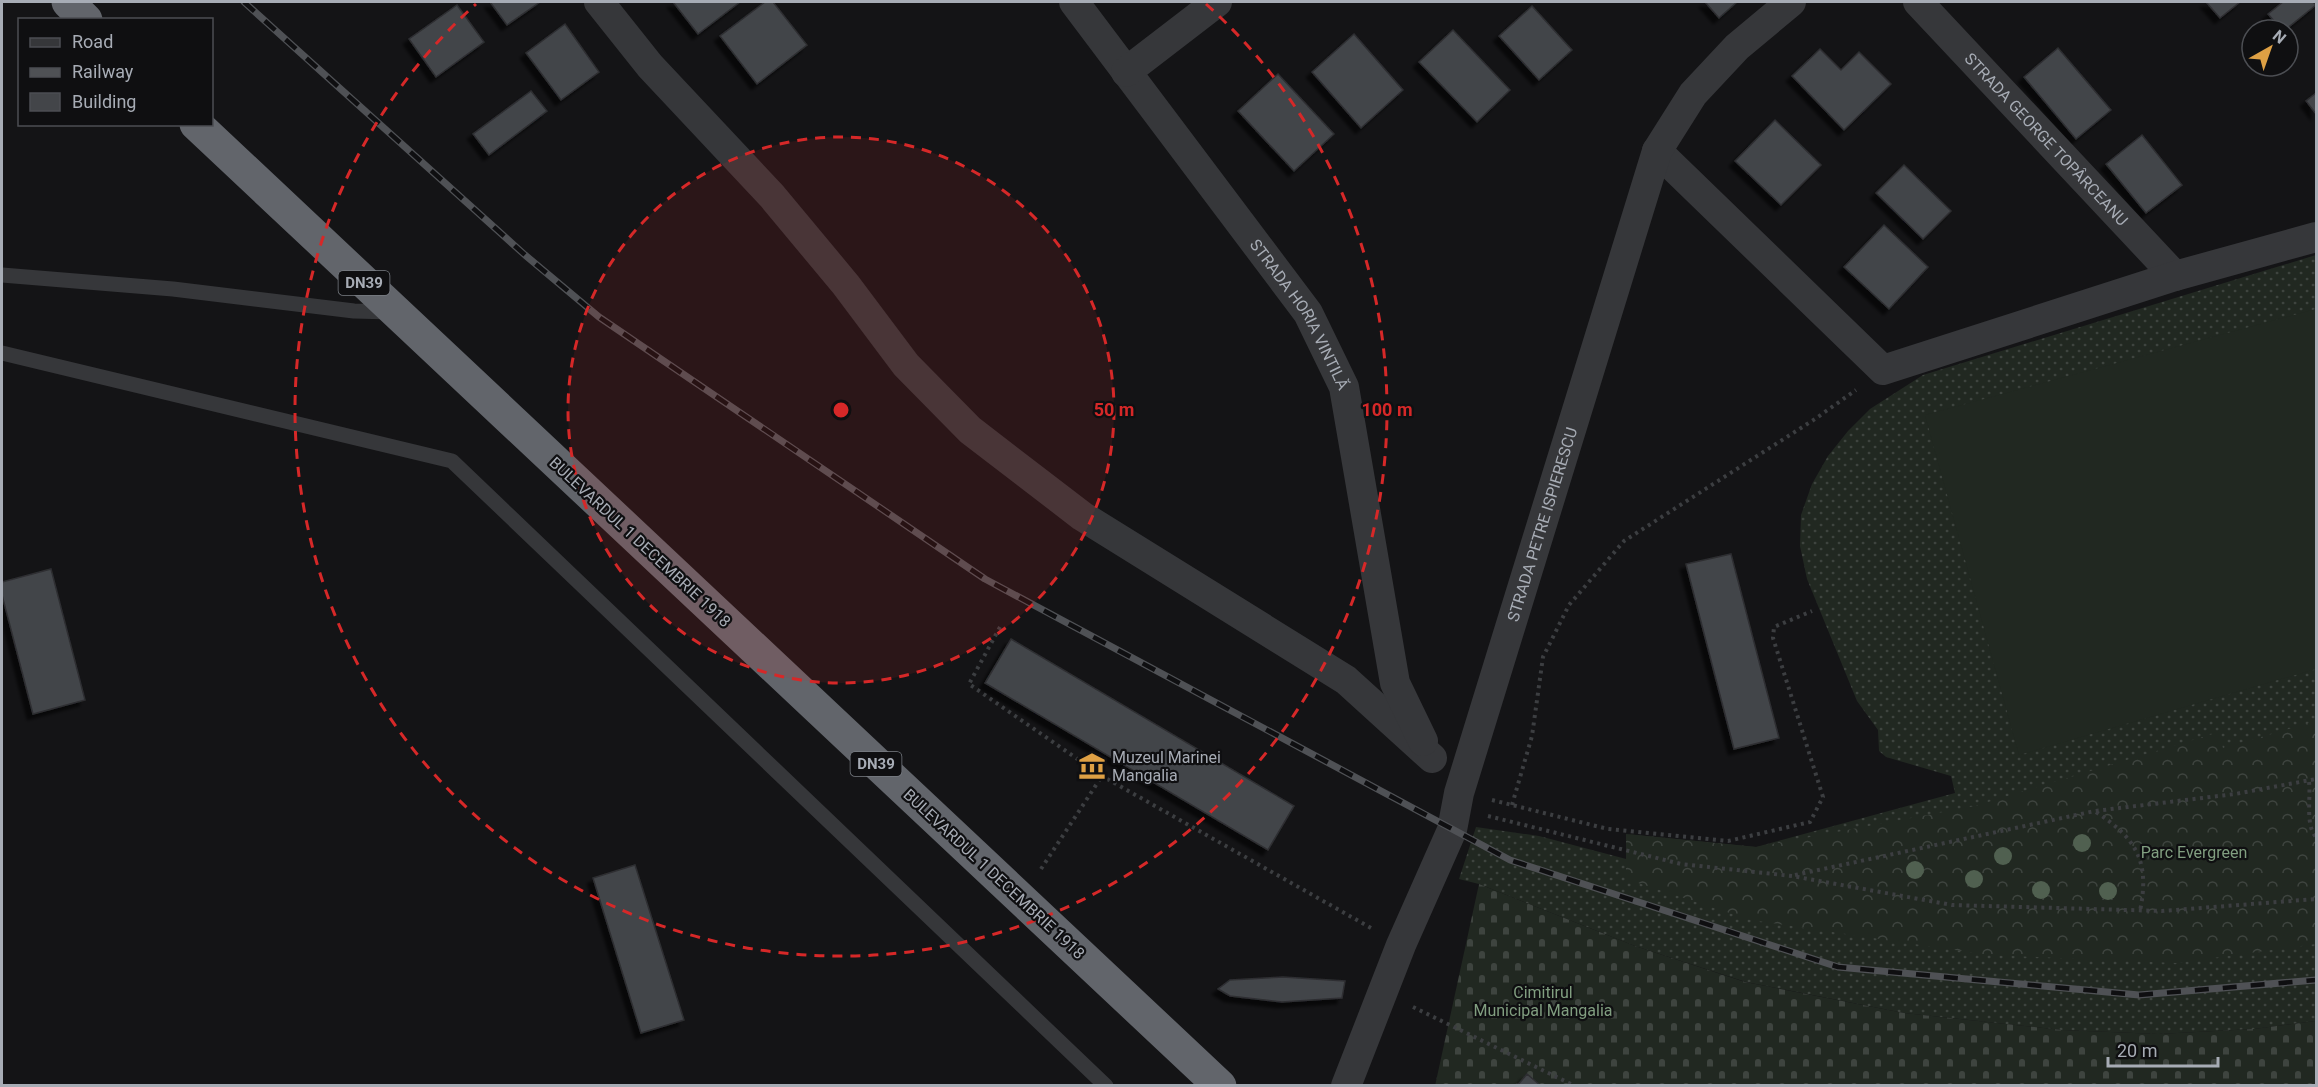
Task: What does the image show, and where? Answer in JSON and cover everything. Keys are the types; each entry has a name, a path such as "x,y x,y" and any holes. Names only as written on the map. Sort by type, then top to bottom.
{"highway":[{"path":"68,2 85,18"},
{"name":"DN39","path":"198,126 394,312"},
{"name":"BULEVARDUL 1 DECEMBRIE 1918","path":"394,312 1220,1086"}],"street":[{"path":"599,2 650,66 772,196 846,285 906,365 970,430 1082,516 1346,681 1432,758"},
{"name":"STRADA HORIA VINTILĂ","path":"1074,2 1308,313 1344,387 1395,683 1410,719 1432,758 1460,793"},
{"path":"1126,72 1217,2"},
{"name":"STRADA PETRE ISPIERESCU","path":"1346,1086 1401,945 1449,840 1460,793 1657,151 1693,94 1737,47 1791,2"},
{"name":"STRADA GEORGE TOPÂRCEANU","path":"1918,2 2175,276"},
{"path":"1657,151 1883,370 2175,276 2316,237"}],"lane":[{"path":"2,275 173,289 354,311 394,312"},
{"path":"2,353 452,461 1106,1086"}],"path":[{"path":"1512,805 1532,736 1543,657 1569,604 1624,541 1815,419 1883,370"},
{"path":"1460,793 1608,829 1728,841 1810,822 1822,797 1773,638 1774,627 1812,611"},
{"path":"1000,627 969,684 1102,776 1401,945"},
{"path":"1020,899 1102,776"},
{"path":"1792,876 2095,812 2309,782 2316,779"},
{"path":"2309,782 2310,821 2316,837"},
{"path":"1460,793 1491,819 1681,864 1792,876 1952,904 2140,911 2238,907 2316,899"},
{"path":"2095,812 2120,827 2137,849 2145,885 2140,911"},
{"path":"1382,993 1575,1086"}],"green space":[{"path":"2316,255 2316,773 1799,863 1626,834 1756,847 1955,793 1951,776 1886,757 1879,751 1878,730 1857,701 1807,579 1800,546 1801,515 1812,484 1828,456 1870,409 1923,375"},
{"path":"2316,309 2316,669 2019,755 1925,415"},
{"name":"Parc Evergreen","path":"2316,721 2316,944 2176,963 1989,955 1751,920 1626,879 1626,834 1756,847 1975,806 2219,732 2223,748"},
{"path":"1476,827 1539,836 1630,860 2316,908 2316,1021 2254,1029 2158,1034 2062,1030 1904,1013 1746,982 1635,946 1479,884 1459,879"},
{"name":"Cimitirul Municipal Mangalia","path":"1479,884 1635,946 1745,982 1904,1013 2062,1030 2158,1034 2254,1029 2316,1021 2316,1085 1435,1086"}],"building":[{"path":"490,2 540,2 507,25"},
{"path":"673,2 740,2 698,34"},
{"path":"765,2 773,2 807,45 757,84 720,36"},
{"path":"1705,2 1737,2 1719,18"},
{"path":"2206,2 2240,2 2220,18"},
{"path":"2283,2 2313,2 2316,5 2300,18 2272,18 2268,14"},
{"path":"457,5 484,42 436,77 409,39"},
{"path":"1532,6 1572,50 1539,80 1499,36"},
{"path":"565,24 599,72 561,100 526,53"},
{"path":"1453,30 1510,90 1477,122 1419,62"},
{"path":"1354,34 1403,90 1361,128 1312,72"},
{"path":"2058,48 2111,110 2076,139 2024,77"},
{"path":"1820,49 1841,70 1859,52 1891,84 1844,130 1792,76"},
{"path":"1278,74 1334,134 1294,171 1238,111"},
{"path":"531,91 547,111 489,155 473,134"},
{"path":"2316,93 2316,114 2306,101"},
{"path":"1775,120 1821,165 1781,205 1735,161"},
{"path":"2142,135 2182,185 2146,213 2106,164"},
{"path":"1904,165 1951,211 1923,239 1876,193"},
{"path":"1884,225 1928,267 1889,309 1844,267"},
{"path":"1731,554 1779,738 1734,749 1686,564"},
{"path":"51,569 85,700 33,714 2,595 2,582"},
{"path":"1011,639 1294,806 1268,850 985,683"},
{"path":"635,865 684,1020 641,1033 593,878"},
{"path":"1283,977 1345,981 1342,998 1282,1002 1230,996 1218,989 1230,980"},
{"path":"1527,1074 1541,1086 1517,1086"}],"railway":[{"path":"244,2 525,255 599,317 985,579 1510,860 1838,967 2139,995 2316,980"}],"place":[{"name":"Muzeul Marinei Mangalia","path":"1092,766"}]}
